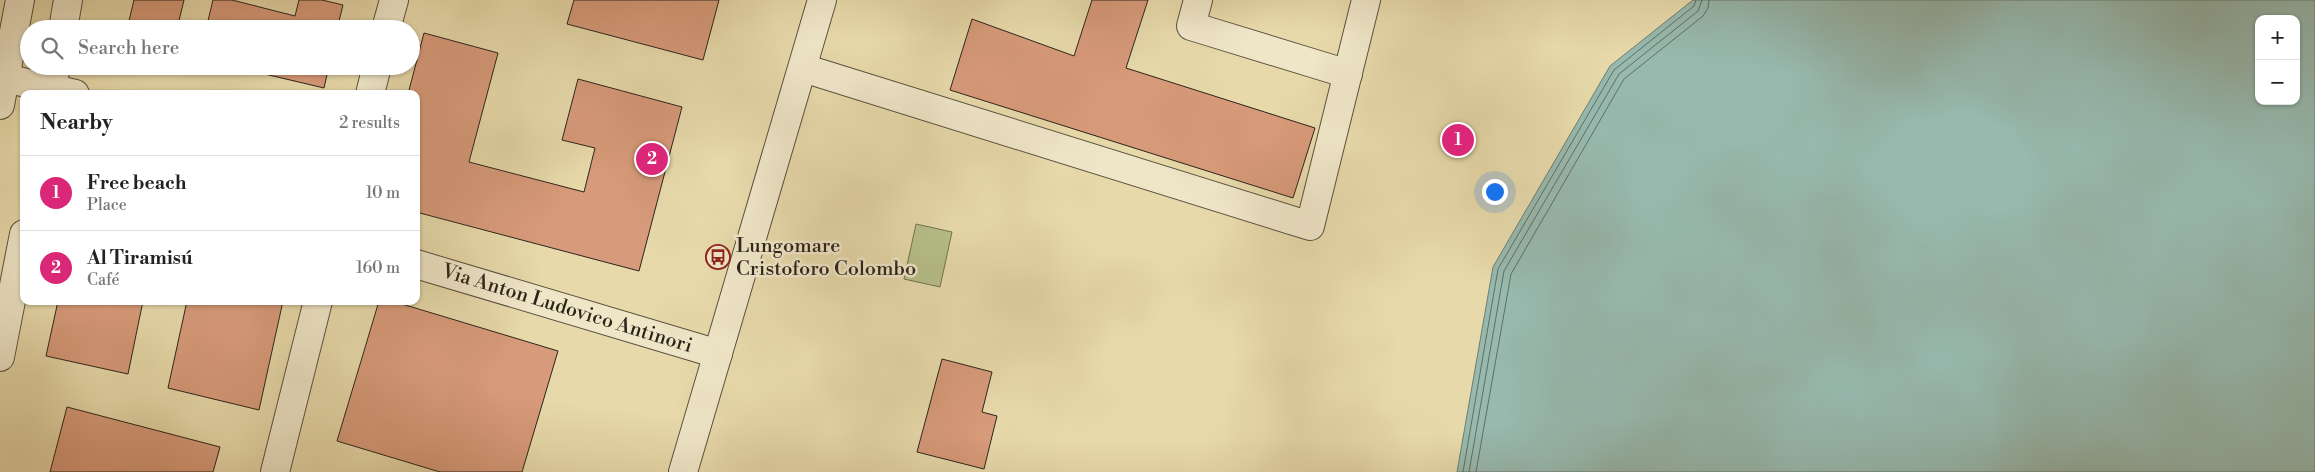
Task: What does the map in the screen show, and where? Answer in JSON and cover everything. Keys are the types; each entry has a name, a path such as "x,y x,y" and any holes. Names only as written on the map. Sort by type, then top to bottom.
{"street":[{"path":"0,105 3,78 20,0"},
{"path":"65,20 68,0"},
{"path":"388,20 394,0"},
{"path":"683,472 822,0"},
{"path":"1198,0 1190,26 1348,74"},
{"path":"802,68 1310,226 1366,0"},
{"path":"371,90 375,75"},
{"path":"3,78 58,86"},
{"path":"0,357 3,328 20,252"},
{"name":"Via Anton Ludovico Antinori","path":"420,265 718,354"},
{"path":"275,472 317,305"}],"green space":[{"path":"916,224 952,232 940,287 904,279"}],"water":[{"path":"1693,0 2315,0 2315,472 1457,472 1493,267 1610,66"}],"building":[{"path":"134,0 184,0 179,20 129,20"},
{"path":"213,0 232,0 295,16 299,0 322,0 343,5 339,20 208,20"},
{"path":"574,0 719,0 703,60 567,24"},
{"path":"1092,0 1148,0 1126,68 1315,128 1293,198 950,90 972,19 1074,56"},
{"path":"424,33 498,53 469,162 584,192 595,148 562,140 578,79 682,107 639,271 420,213 420,90 409,90 413,75 420,75 420,48"},
{"path":"269,75 327,75 324,88"},
{"path":"57,305 142,305 128,374 46,356"},
{"path":"186,305 282,305 259,410 168,388"},
{"path":"378,305 405,305 558,351 522,472 440,472 337,441"},
{"path":"942,359 992,372 982,412 997,416 984,469 917,452"},
{"path":"67,407 220,447 213,472 50,472"}],"place":[{"name":"Free beach","path":"1458,140"},
{"name":"Al Tiramisú","path":"652,159"},
{"name":"Lungomare Cristoforo Colombo","path":"718,257"}]}
